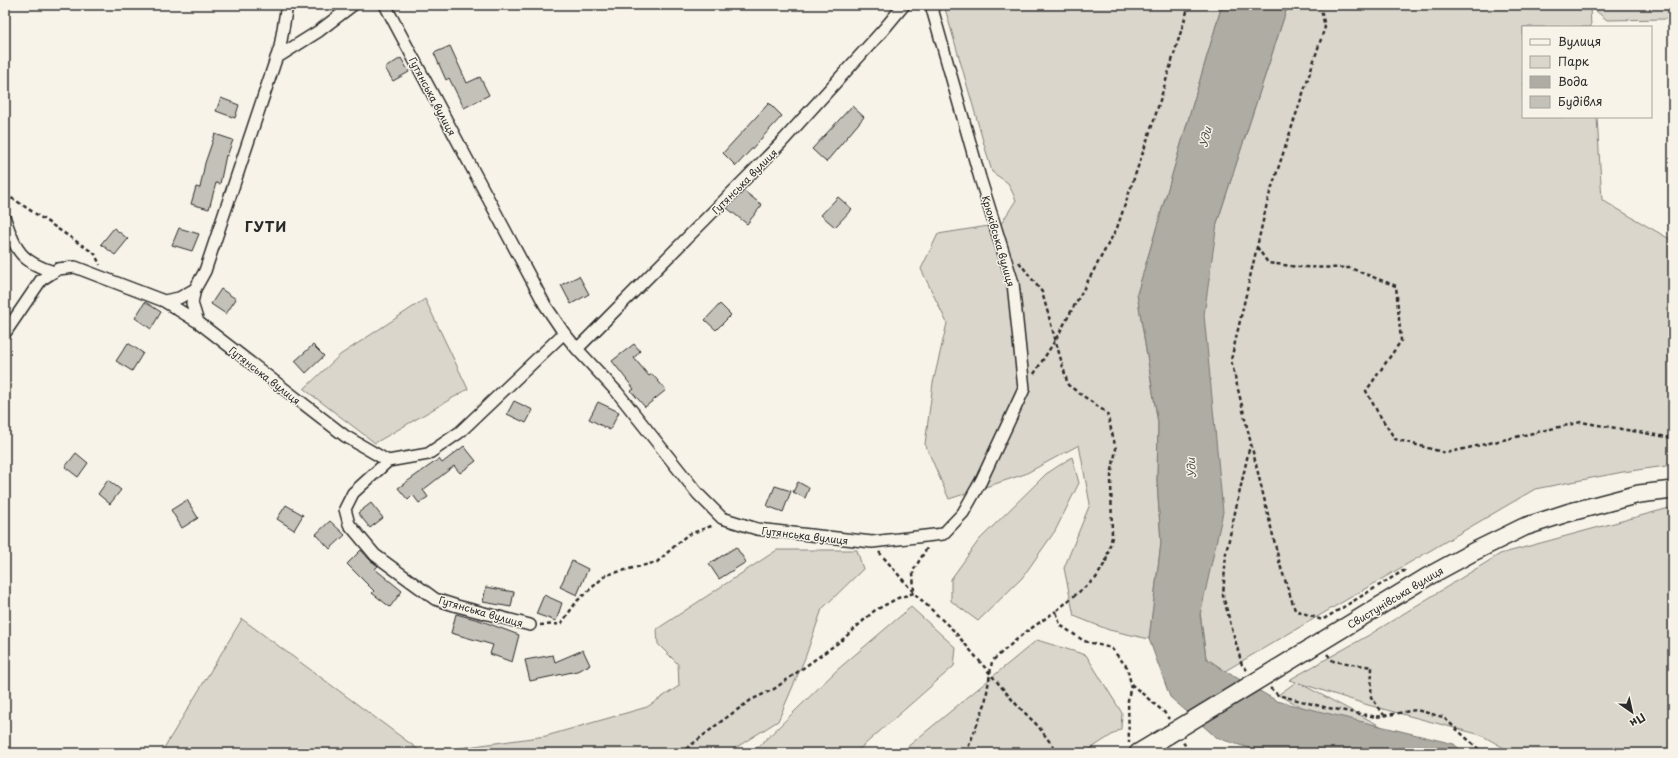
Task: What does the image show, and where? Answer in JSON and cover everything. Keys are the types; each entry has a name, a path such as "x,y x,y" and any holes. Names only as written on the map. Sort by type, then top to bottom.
{"main road":[{"name":"Свистунівська вулиця","path":"1134,749 1174,733 1427,577 1472,552 1524,527 1566,512 1639,494 1673,490"}],"street":[{"path":"198,322 192,303 195,289 205,271 280,47 287,5"},
{"path":"276,58 319,31 352,5"},
{"name":"Гутянська вулиця","path":"385,5 545,305 577,349 617,392 698,494 722,518 757,529 872,542 943,534"},
{"name":"Гутянська вулиця","path":"577,349 780,144 904,5"},
{"name":"Крюківська вулиця","path":"931,5 980,178 1013,283 1024,389"},
{"path":"5,219 13,243 26,260 54,272"},
{"name":"Гутянська вулиця","path":"5,333 41,280 58,269 75,267 164,301 198,322 345,436 388,461 354,492 345,509 349,524 375,555 435,599 530,625"},
{"path":"164,301 179,298 195,289"},
{"path":"388,461 428,454 460,432 564,333"},
{"path":"943,534 963,513 981,481 1024,389"}],"path":[{"path":"1024,389 1056,339 1117,228 1154,120 1189,5"},
{"path":"1320,5 1325,27 1268,199 1231,360 1280,565 1294,610 1322,620 1403,571 1427,577"},
{"path":"5,195 15,200 95,254 107,279"},
{"path":"1257,247 1268,263 1299,267 1350,268 1396,286 1401,341 1366,390 1376,411 1395,438 1446,453 1581,422 1673,438"},
{"path":"966,753 984,704 992,661 1023,634 1056,611 1096,578 1106,561 1112,537 1110,506 1111,476 1116,449 1107,413 1068,385 1042,292 1018,261"},
{"path":"530,625 561,624 577,601 606,575 658,562 687,535 728,520"},
{"path":"914,593 913,571 926,549 943,534"},
{"path":"872,542 914,593 954,630 1015,703 1038,726 1058,753"},
{"path":"680,753 751,700 774,689 842,640 874,611 898,598 914,593"},
{"path":"1056,611 1060,625 1084,641 1111,648 1127,667 1131,684 1128,700 1134,749"},
{"path":"1326,652 1333,661 1372,667 1371,697 1384,715"},
{"path":"1131,684 1164,712 1174,733 1190,753"}],"green space":[{"path":"944,5 1222,5 1137,294 1158,423 1157,481 1161,543 1149,639 1109,630 1074,616 1064,568 1090,504 1079,445 1025,474 949,499 925,444 933,383 947,323 921,269 938,234 1001,224 1016,200 1008,183 992,172"},
{"path":"1288,5 1673,5 1673,17 1667,19 1607,20 1590,6 1591,26 1522,26 1522,118 1597,118 1602,200 1673,241 1673,465 1623,472 1535,489 1225,671 1206,658 1200,611 1199,315 1217,223"},
{"path":"425,299 468,389 375,443 304,389 340,355"},
{"path":"1072,457 1079,483 1055,531 1022,578 978,621 951,601 951,579 979,540 1046,474"},
{"path":"1673,507 1673,753 1513,753 1481,735 1368,705 1299,683 1432,753 1395,753 1278,695 1296,682 1289,680 1369,635 1500,554"},
{"path":"777,550 857,550 863,569 822,609 805,658 778,721 732,750 725,753 424,753 546,736 647,707 679,686 678,664 658,644 657,629"},
{"path":"911,607 956,648 954,666 855,753 752,753 837,670"},
{"path":"242,619 423,753 161,753"},
{"path":"1037,640 1086,655 1122,713 1121,729 1084,753 900,753"}],"water":[{"name":"Уди","path":"1222,5 1288,5 1217,223 1204,315 1223,512 1200,615 1206,658 1225,671 1277,701 1454,744 1464,753 1265,753 1217,738 1170,697 1149,639 1161,543 1157,481 1158,423 1137,294"}],"building":[{"path":"450,46 467,83 480,77 489,95 464,108 449,78 446,80 434,53"},
{"path":"401,58 409,72 393,81 385,68"},
{"path":"221,98 239,105 235,118 216,111"},
{"path":"769,103 782,116 736,166 723,153"},
{"path":"852,106 864,117 826,162 812,149"},
{"path":"215,134 233,140 227,156 226,155 220,184 216,183 209,209 191,204 196,187 200,188 205,163"},
{"path":"744,191 762,205 747,224 727,208"},
{"path":"838,197 852,209 835,227 821,215"},
{"path":"114,228 128,239 115,255 101,244"},
{"path":"179,228 199,234 192,251 172,245"},
{"path":"579,276 589,294 571,304 561,285"},
{"path":"221,289 236,299 226,314 211,304"},
{"path":"145,302 161,312 151,329 135,318"},
{"path":"720,304 731,315 716,330 705,320"},
{"path":"128,343 143,353 132,371 116,361"},
{"path":"634,344 640,351 634,358 649,376 652,374 666,390 645,407 631,391 634,389 612,361"},
{"path":"313,345 324,356 306,373 295,361"},
{"path":"514,401 533,410 526,423 507,414"},
{"path":"598,402 619,412 610,430 589,419"},
{"path":"464,446 476,461 460,473 454,466 423,490 428,497 419,503 413,495 408,500 398,488 439,459 442,463"},
{"path":"76,453 88,463 78,477 65,467"},
{"path":"108,480 121,490 110,504 98,494"},
{"path":"798,482 809,488 805,498 793,492"},
{"path":"775,486 791,491 783,512 767,506"},
{"path":"187,500 198,518 182,528 171,510"},
{"path":"371,503 383,518 370,528 358,513"},
{"path":"286,505 303,515 294,530 277,519"},
{"path":"330,521 345,535 330,549 316,534"},
{"path":"736,547 746,562 719,579 709,564"},
{"path":"361,550 378,566 375,569 402,591 390,607 372,593 374,591 347,564"},
{"path":"572,561 588,569 577,595 560,587"},
{"path":"486,587 514,592 511,607 483,602"},
{"path":"544,595 562,603 556,621 536,614"},
{"path":"456,614 479,620 519,635 512,662 490,654 493,645 451,633"},
{"path":"583,650 590,665 577,671 530,681 525,660 553,655 555,662"}],"district":[{"name":"ГУТИ","path":"266,226"}]}
